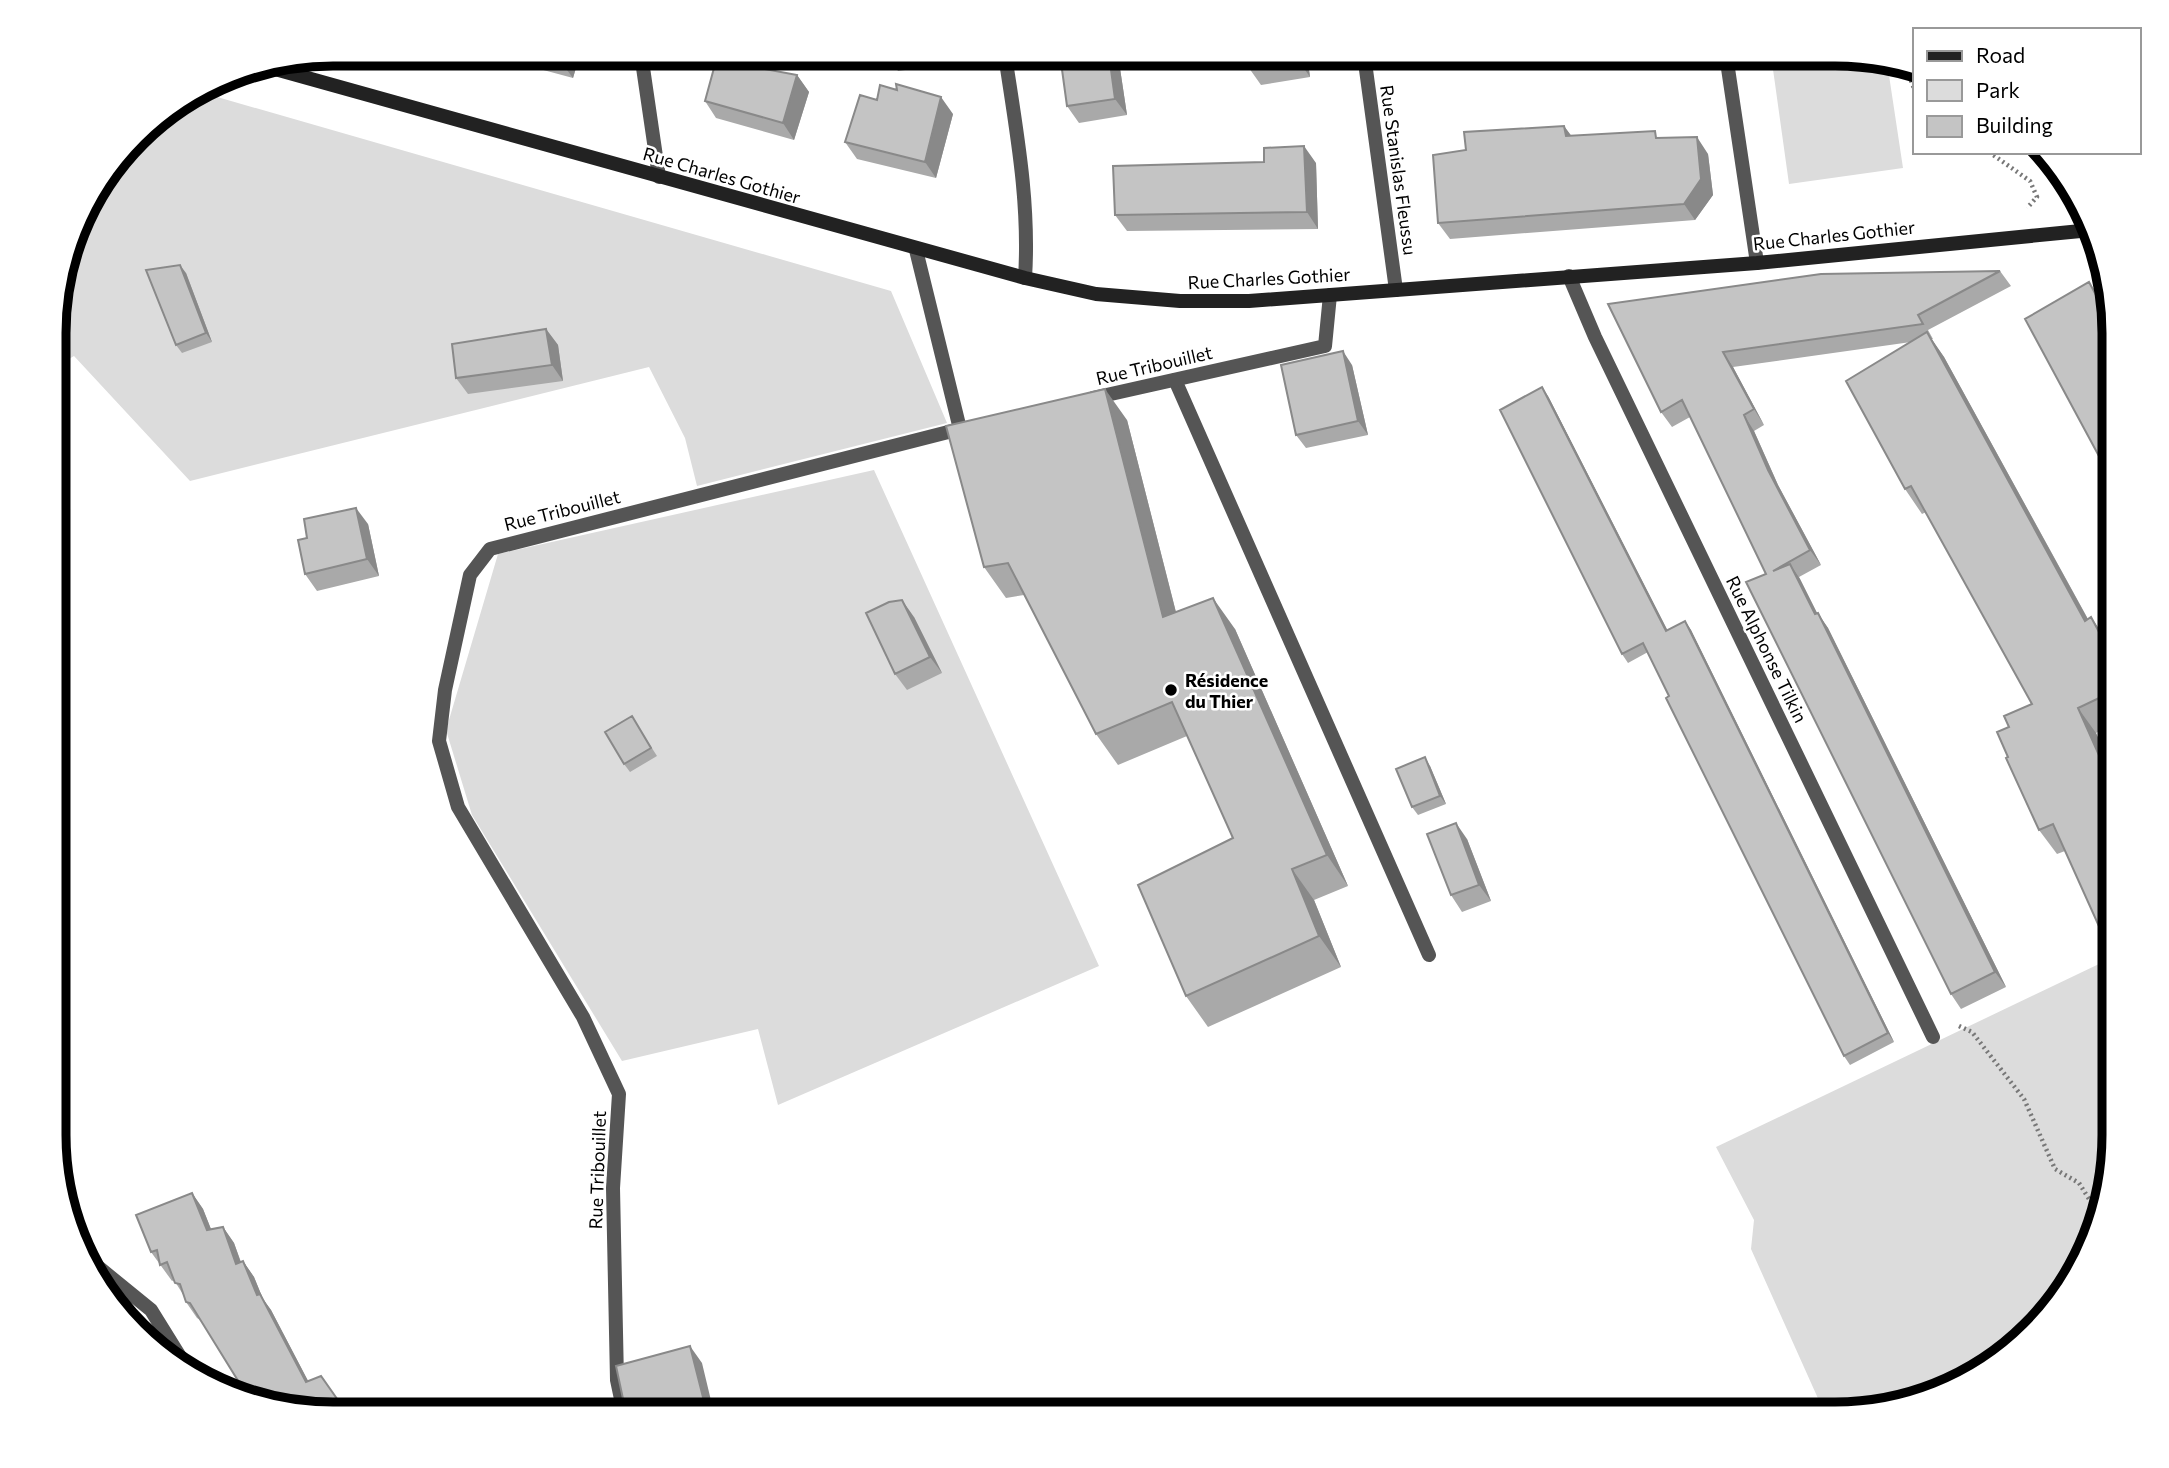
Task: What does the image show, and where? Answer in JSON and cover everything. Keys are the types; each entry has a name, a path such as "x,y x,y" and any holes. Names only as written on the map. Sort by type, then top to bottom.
{"street":[{"path":"643,66 659,177"},
{"path":"1007,66 1025,192 1028,234 1025,278"},
{"name":"Rue Stanislas Fleussu","path":"1365,66 1396,290"},
{"path":"1728,66 1757,263"},
{"name":"Rue Charles Gothier","path":"284,72 916,250 1096,294 1180,302 1250,301 1757,263 2082,231"},
{"name":"Rue Tribouillet","path":"622,1402 617,1380 613,1202 619,1094 583,1017 458,807 439,741 445,690 470,575 491,548 967,427 916,250"},
{"name":"Rue Alphonse Tilkin","path":"1569,276 1595,337 1933,1037"},
{"name":"Rue Tribouillet","path":"1081,401 1325,346 1330,295"},
{"path":"1175,380 1429,955"},
{"path":"105,1272 150,1310 175,1349"}],"path":[{"path":"1992,154 2030,181 2037,197 2027,208 2023,235"},
{"path":"1933,1037 1958,1025 1972,1032 2024,1099 2055,1169 2079,1183 2093,1204"}],"green space":[{"path":"1773,66 1835,66 1889,72 1903,168 1789,184"},
{"path":"212,96 891,291 947,423 697,486 685,438 649,367 190,481 74,356 67,360 69,299 76,264 94,215 111,185 133,157 185,111"},
{"path":"874,470 1099,966 778,1105 758,1029 622,1061 472,815 446,730 498,554"},
{"path":"2099,964 2102,968 2102,1152 2093,1204 2082,1237 2058,1283 2036,1311 1984,1357 1954,1374 1888,1396 1820,1402 1751,1249 1754,1220 1716,1147"}],"building":[{"path":"715,66 754,66 797,75 783,123 705,101"},
{"path":"1062,66 1110,66 1115,99 1067,106"},
{"path":"896,84 941,97 925,162 845,142 860,95 877,100 880,85 897,90"},
{"path":"1564,126 1566,136 1655,131 1656,138 1697,137 1701,179 1684,204 1438,223 1433,155 1466,150 1464,132"},
{"path":"1304,146 1307,212 1115,215 1113,166 1264,162 1264,148"},
{"path":"180,265 206,333 176,345 146,270"},
{"path":"2000,271 1918,315 1923,324 1723,352 1754,409 1744,415 1768,470 1810,550 1773,571 1790,564 1815,614 1818,613 1995,972 1951,994 1746,582 1766,574 1682,400 1661,412 1608,304 1821,274"},
{"path":"2089,282 2101,304 2102,316 2102,462 2025,319"},
{"path":"546,329 552,365 456,378 452,344"},
{"path":"1927,332 2085,621 2091,617 2102,638 2102,697 2078,708 2102,762 2102,933 2053,824 2039,830 1997,732 2009,727 2004,716 2032,704 1911,486 1905,489 1846,381"},
{"path":"1343,351 1358,421 1296,435 1281,365"},
{"path":"1542,387 1666,631 1685,621 1888,1033 1844,1056 1666,698 1669,696 1643,643 1622,654 1500,410"},
{"name":"Résidence du Thier","path":"1105,389 1163,617 1213,598 1327,855 1292,869 1319,936 1186,996 1138,885 1233,838 1172,702 1096,734 1008,563 984,567 946,426"},
{"path":"356,508 367,559 305,574 298,540 307,538 304,519"},
{"path":"902,600 930,657 895,674 866,613 889,602"},
{"path":"632,716 651,748 624,764 605,732"},
{"path":"1425,757 1440,796 1412,807 1396,769"},
{"path":"1456,823 1479,885 1451,895 1427,834"},
{"path":"192,1193 207,1230 223,1227 236,1264 243,1261 257,1295 260,1294 306,1382 321,1376 339,1402 281,1396 240,1384 190,1303 186,1302 180,1284 175,1283 167,1262 160,1265 157,1250 151,1252 136,1215"},
{"path":"690,1346 704,1402 624,1402 616,1366"}],"place":[{"name":"Résidence du Thier","path":"1171,690"}]}
